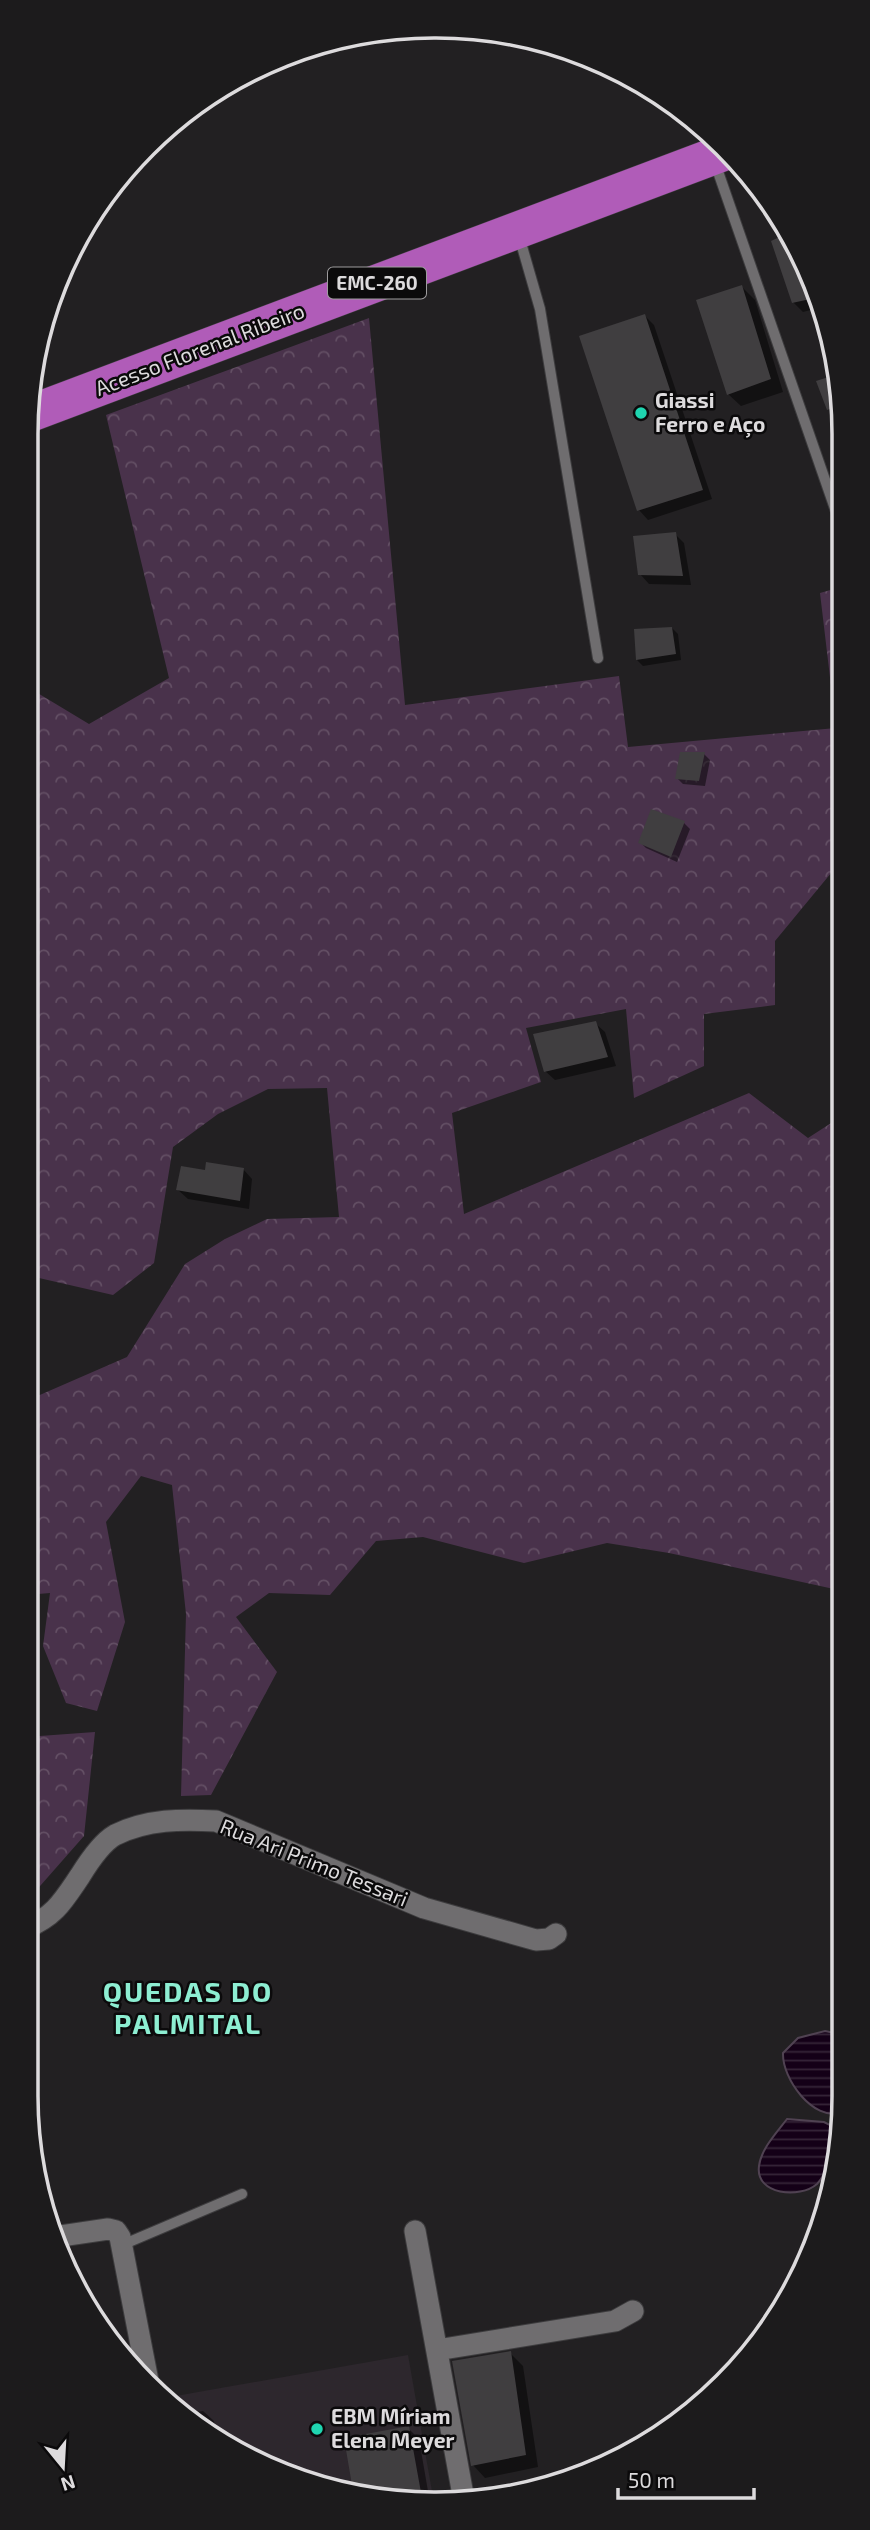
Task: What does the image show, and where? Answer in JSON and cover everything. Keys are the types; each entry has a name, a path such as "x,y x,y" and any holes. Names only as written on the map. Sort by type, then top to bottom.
{"highway":[{"name":"Acesso Florenal Ribeiro","path":"39,410 715,155"}],"street":[{"name":"Rua Ari Primo Tessari","path":"38,1921 56,1911 89,1862 113,1836 147,1824 181,1819 216,1821 424,1908 536,1940 556,1934"},
{"path":"65,2235 108,2229 116,2231 121,2241 145,2364"},
{"path":"415,2231 462,2491"},
{"path":"437,2350 615,2321 633,2311"}],"lane":[{"path":"722,162 832,496"},
{"path":"517,230 540,309 598,658"},
{"path":"121,2241 242,2194"}],"shaded area":[{"path":"825,2031 832,2032 831,2114 820,2111 801,2096 788,2074 783,2053 798,2038"},
{"path":"787,2119 824,2122 831,2125 824,2172 817,2184 800,2192 790,2193 780,2192 764,2183 759,2166 770,2141"},
{"name":"EBM Míriam Elena Meyer","path":"408,2355 432,2492 358,2484 283,2461 215,2425 177,2396"}],"green space":[{"path":"369,318 405,705 619,676 628,747 832,728 832,872 775,941 775,1005 704,1014 704,1066 634,1098 626,1009 526,1028 541,1082 452,1113 464,1214 749,1093 808,1138 832,1122 832,1589 669,1553 607,1543 524,1563 423,1537 376,1541 330,1595 269,1593 236,1617 277,1672 211,1795 181,1796 186,1614 172,1485 141,1476 106,1522 125,1622 97,1711 66,1703 43,1646 50,1593 38,1594 38,1396 127,1357 185,1264 225,1239 267,1219 339,1217 327,1088 268,1089 218,1114 173,1147 154,1263 113,1295 38,1278 38,693 89,724 169,678 106,415"},
{"path":"832,590 832,694 820,593"},
{"path":"95,1732 84,1836 38,1888 38,1736"}],"building":[{"path":"778,238 791,260 807,300 792,303 771,241"},
{"path":"742,285 771,379 727,395 696,300"},
{"name":"Giassi Ferro e Aço","path":"645,314 703,490 637,511 579,336"},
{"path":"827,377 831,409 827,410 816,381"},
{"path":"676,532 683,576 638,575 633,536"},
{"path":"672,627 676,654 636,660 634,629"},
{"path":"680,752 705,752 699,781 675,779"},
{"path":"651,809 685,821 671,857 638,843"},
{"path":"596,1021 608,1057 544,1072 533,1034"},
{"path":"206,1162 244,1168 240,1201 176,1190 181,1166 205,1170"},
{"path":"511,2351 526,2455 471,2466 452,2361"},
{"path":"409,2426 421,2491 352,2483 344,2438"}],"place":[{"name":"Giassi Ferro e Aço","path":"641,413"},
{"name":"EBM Míriam Elena Meyer","path":"317,2429"}],"district":[{"name":"QUEDAS DO PALMITAL","path":"188,2008"}]}
